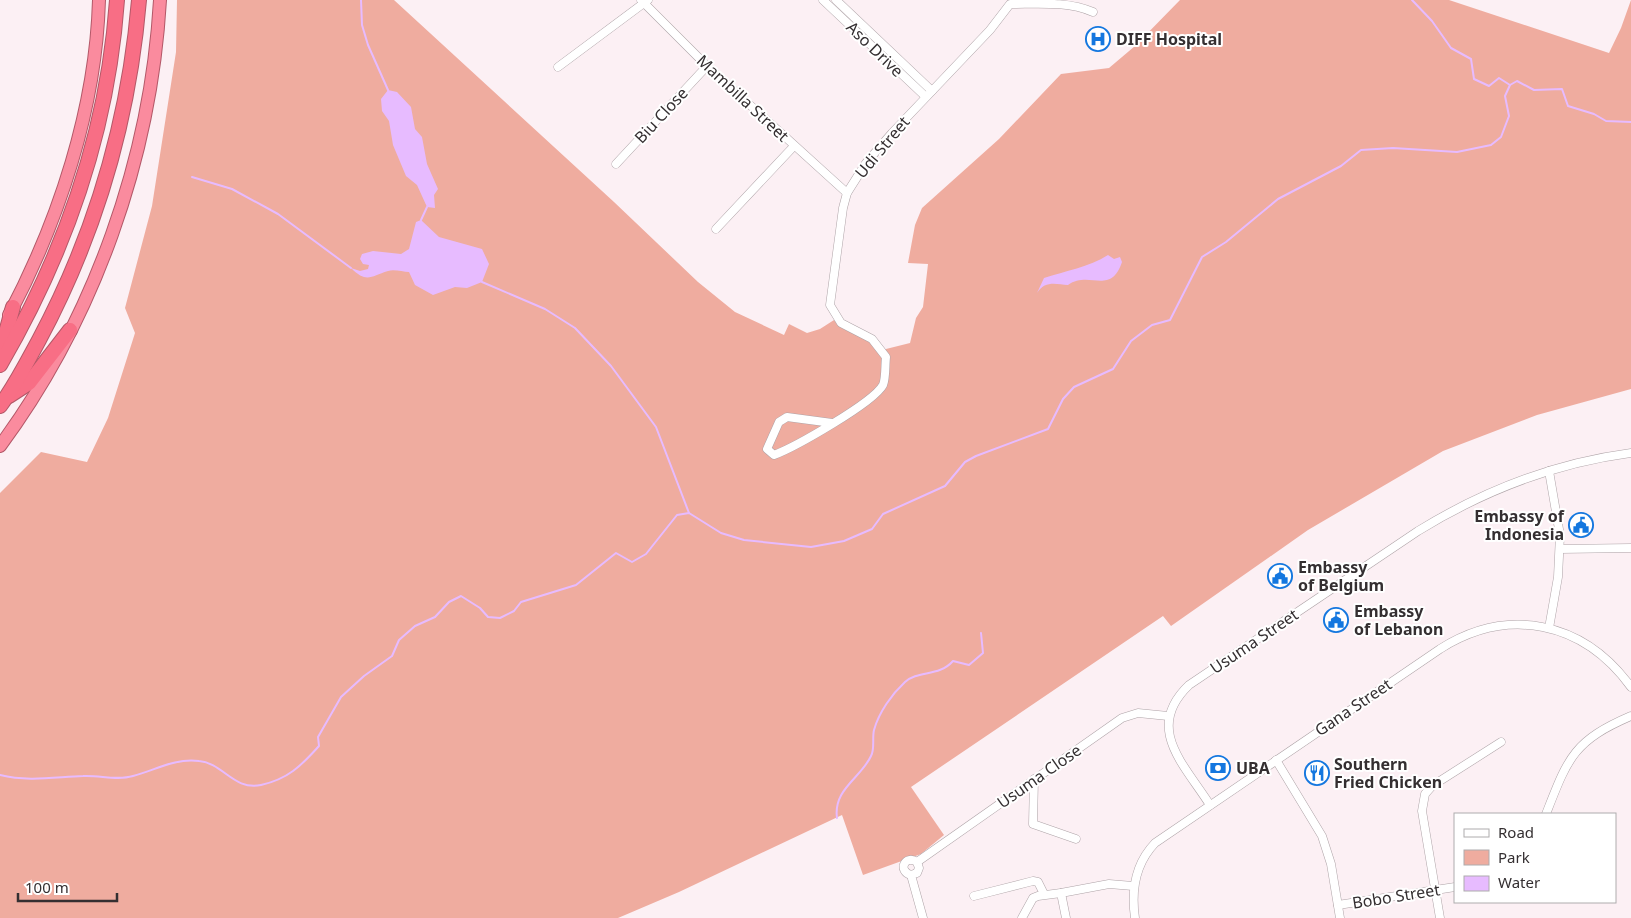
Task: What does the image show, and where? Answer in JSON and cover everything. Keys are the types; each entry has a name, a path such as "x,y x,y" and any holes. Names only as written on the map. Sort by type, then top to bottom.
{"highway":[{"path":"0,332 36,262 68,172 92,65 99,0"},
{"path":"0,365 37,295 72,213 88,164 106,85 116,0"},
{"path":"3,402 57,306 93,218 119,131 135,41 139,0"},
{"path":"0,446 44,379 70,330 109,242 132,169 148,97 160,0"},
{"path":"0,354 13,307"},
{"path":"3,402 29,383 70,330"}],"street":[{"name":"Aso Drive","path":"823,0 926,97"},
{"name":"Aso Drive","path":"836,0 932,91"},
{"name":"Mambilla Street","path":"644,1 707,66 847,193"},
{"path":"558,67 644,1"},
{"name":"Udi Street","path":"832,423 870,397 883,384 886,357 872,339 841,323 830,305 839,228 847,193 878,149 990,30 1008,2 1066,4 1093,12"},
{"name":"Biu Close","path":"616,164 707,66"},
{"path":"716,229 794,146"},
{"path":"787,417 832,423 777,454 774,455 767,449 779,422 787,417"},
{"name":"Usuma Street","path":"1168,716 1174,701 1189,685 1418,531 1478,498 1549,471 1631,453"},
{"path":"1549,471 1558,519 1560,549 1549,628"},
{"path":"1560,549 1631,548"},
{"name":"Gana Street","path":"1134,918 1133,886 1145,854 1150,848 1210,804 1459,638 1476,630 1525,623 1549,628 1575,639 1602,656 1631,686"},
{"name":"Usuma Close","path":"923,918 911,876 906,874 903,869 907,860 917,862 1122,718 1138,713 1168,716"},
{"path":"1168,716 1168,733 1172,744 1210,804"},
{"path":"1546,813 1567,763 1576,750 1597,733 1631,716"},
{"path":"1440,918 1422,810 1425,794 1432,786 1501,742"},
{"path":"1276,760 1322,836 1331,864 1340,918"},
{"path":"1034,779 1033,824 1076,839"},
{"path":"911,876 917,873 919,868 917,862"},
{"path":"974,896 1033,881 1038,882 1044,894"},
{"path":"1022,918 1033,898 1044,894 1062,894 1109,884 1133,886"},
{"name":"Bobo Street","path":"1338,906 1454,887"},
{"path":"1062,894 1066,918"}],"green space":[{"path":"177,0 394,0 614,202 698,282 735,312 784,335 789,324 807,333 820,329 834,320 843,329 865,338 878,351 910,343 916,318 923,307 928,264 908,263 915,225 922,208 999,139 1061,74 1109,68 1135,46 1180,0 1449,0 1609,53 1631,0 1631,389 1537,415 1443,451 1308,530 1171,626 1163,616 911,787 944,835 921,854 863,875 842,815 679,892 618,918 0,918 0,493 41,452 87,462 108,418 135,333 125,308 152,206 176,52"}],"water":[{"path":"388,90 397,92 411,107 415,129 422,137 427,164 438,189 434,195 435,208 427,207 417,185 406,176 393,145 389,121 382,111 381,99"},
{"path":"421,220 439,237 482,249 489,264 482,282 467,288 455,287 433,295 415,285 409,272 390,270 365,277 356,273 351,268 360,271 368,269 369,265 363,264 360,259 362,254 373,251 401,254 409,249 416,222"},
{"path":"1108,255 1114,259 1120,257 1122,262 1112,278 1099,281 1076,281 1068,285 1047,284 1037,293 1044,278 1085,266"}],"waterway":[{"path":"361,0 362,25 368,45 388,90"},
{"path":"1412,0 1432,21 1451,48 1471,59 1474,79 1489,86 1499,78 1510,85 1517,81 1534,90 1562,89 1568,106 1594,114 1606,121 1631,122"},
{"path":"0,775 31,779 89,776 121,778 181,761 199,761 215,766 243,784 261,785 279,779 293,771 306,760 319,746 318,737 341,697 364,676 392,656 399,640 415,626 435,617 449,602 461,596 480,608 488,617 500,618 514,611 521,602 576,585 616,553 632,562 646,554 677,515 689,513 721,533 744,540 811,547 844,541 872,529 883,514 945,486 965,462 976,456 1048,429 1063,399 1074,387 1113,369 1131,341 1152,325 1170,320 1202,257 1226,242 1278,199 1341,166 1361,150 1393,148 1457,152 1491,145 1501,137 1509,116 1505,96 1510,85"},
{"path":"192,177 232,189 278,214 351,268"},
{"path":"421,220 427,207"},
{"path":"482,282 545,309 575,328 611,366 656,427 689,513"},
{"path":"837,818 839,799 843,791 867,764 873,750 873,733 876,723 891,698 910,678 935,672 953,661 969,665 983,653 981,633"}],"place":[{"name":"DIFF Hospital","path":"1098,39"},
{"name":"Embassy of Indonesia","path":"1581,525"},
{"name":"Embassy of Belgium","path":"1280,576"},
{"name":"Embassy of Lebanon","path":"1336,620"},
{"name":"UBA","path":"1218,768"},
{"name":"Southern Fried Chicken","path":"1317,773"}]}
